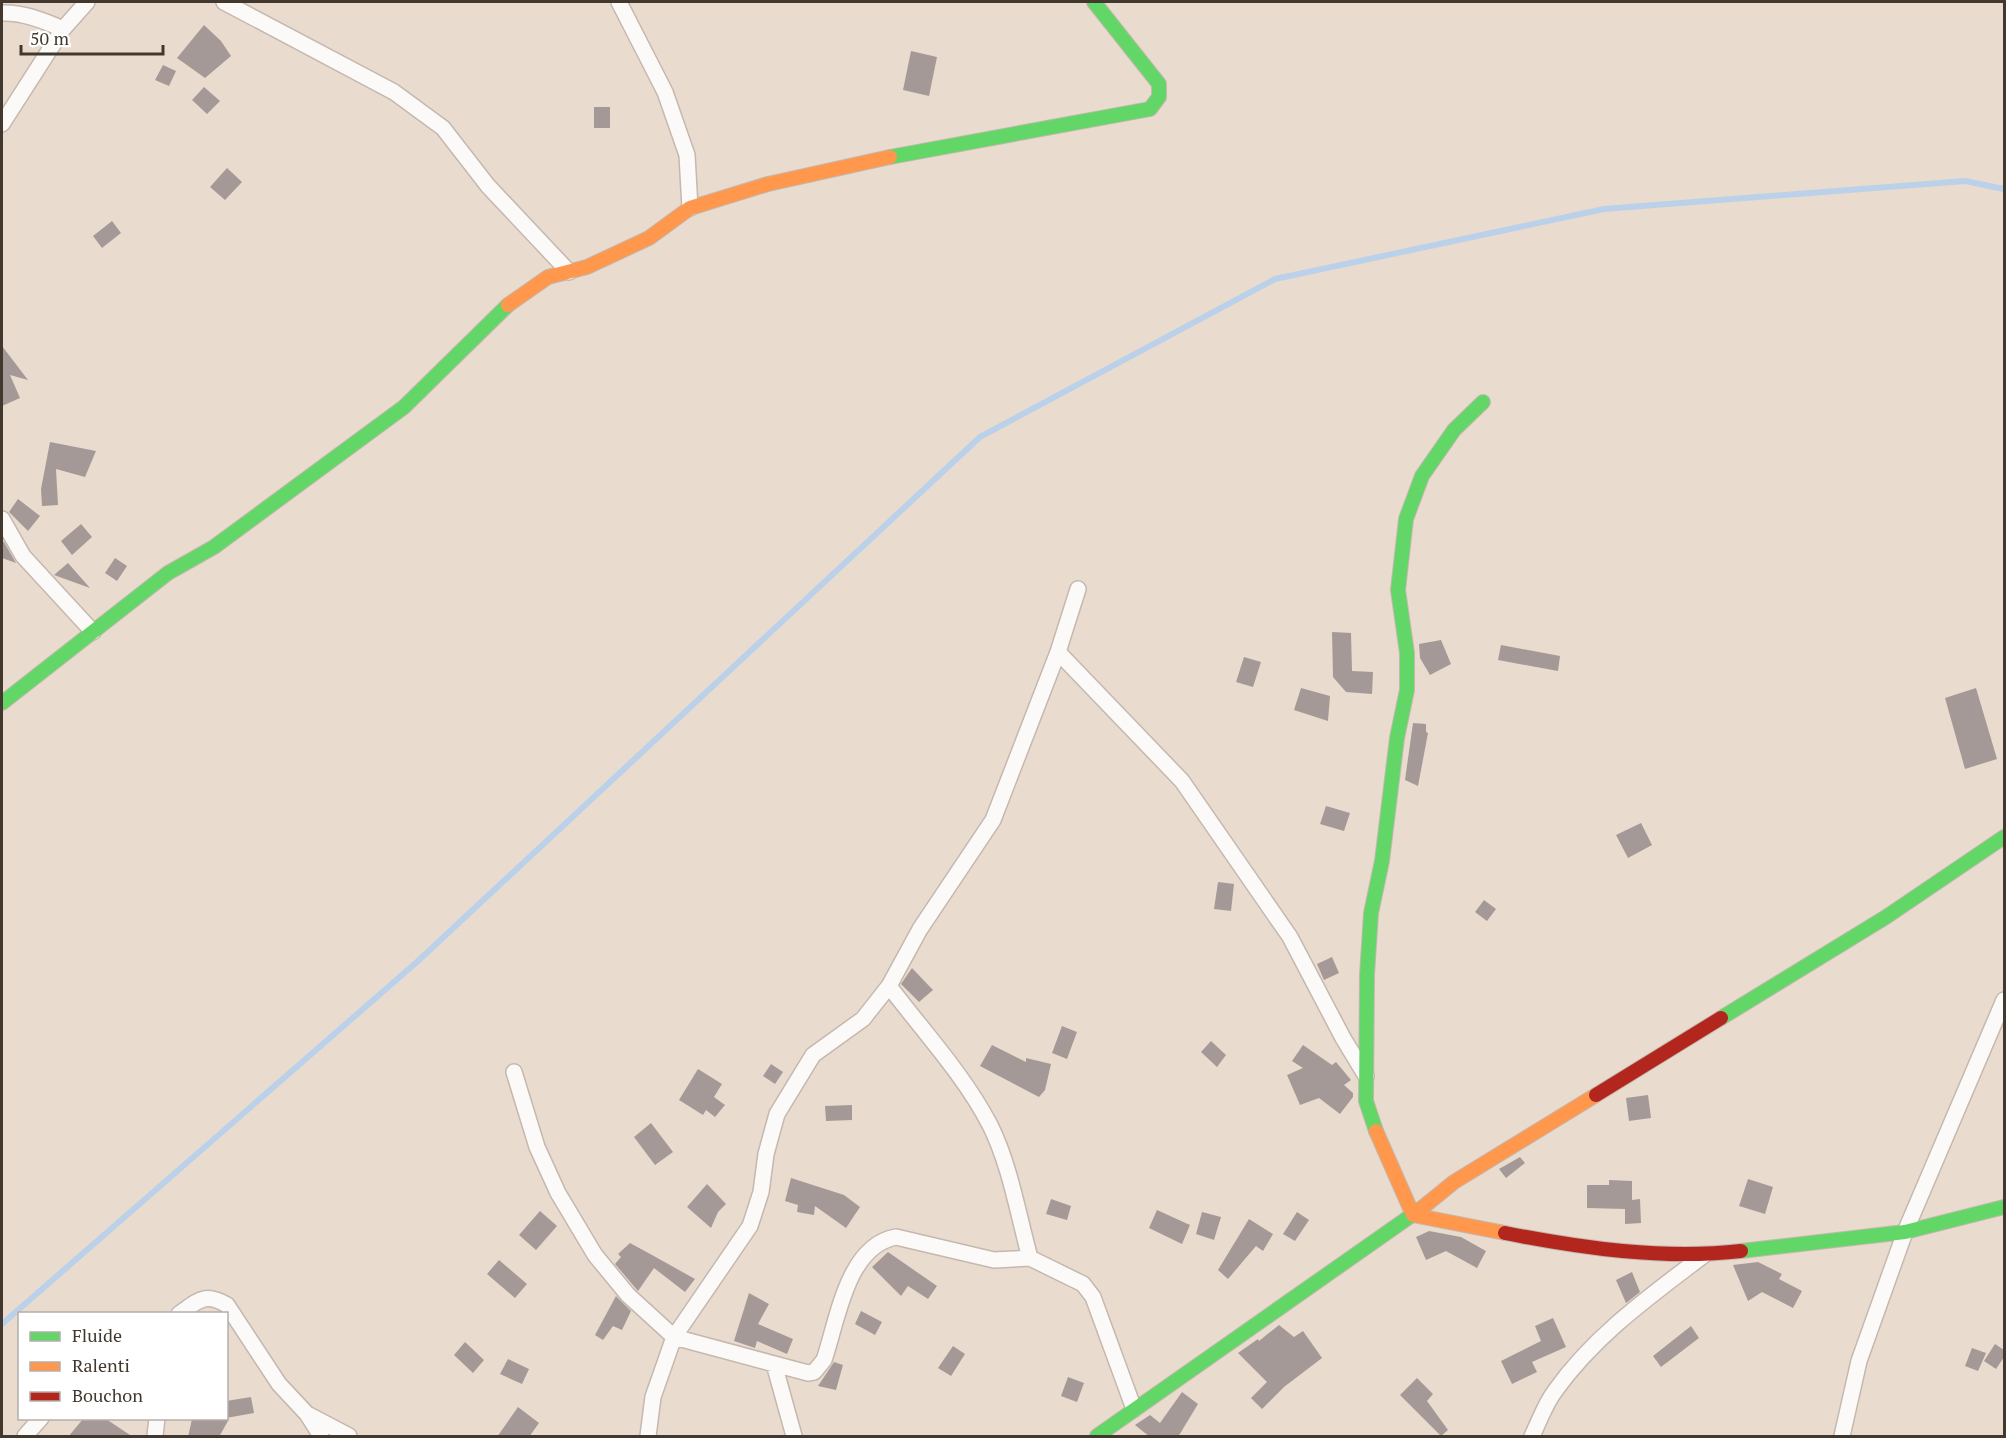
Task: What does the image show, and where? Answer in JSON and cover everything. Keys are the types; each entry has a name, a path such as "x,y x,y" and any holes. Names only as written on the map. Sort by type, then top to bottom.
{"street":[{"path":"2,124 63,29 87,2"},
{"path":"224,2 394,92 443,128 488,186 568,272"},
{"path":"619,2 665,92 687,155 690,208"},
{"path":"2,703 168,573 214,547 404,407 514,299 548,277 587,267 649,238 690,208 768,184 903,154 1146,112 1158,104 1161,95 1158,84 1094,2"},
{"path":"2,13 12,12 63,29"},
{"path":"1413,1215 1370,1119 1366,1076 1367,975 1371,913 1382,861 1396,738 1407,690 1407,653 1398,590 1406,519 1422,477 1455,430 1484,402"},
{"path":"2,519 23,556 93,632"},
{"path":"648,1437 653,1397 674,1337 750,1226 761,1192 766,1154 777,1114 795,1081 813,1055 863,1020 889,986 920,929 993,820 1058,652 1078,589"},
{"path":"1058,652 1182,781 1223,844 1290,937 1342,1038 1366,1076"},
{"path":"1097,1437 1413,1215 1454,1182 1886,917 2004,837"},
{"path":"889,986 958,1076 990,1125 1003,1158 1030,1258"},
{"path":"1842,1437 1859,1361 1905,1232 2004,999"},
{"path":"514,1071 537,1147 558,1193 596,1255 628,1295 674,1337 808,1373 814,1372 824,1360 854,1268 873,1247 886,1239 896,1237 994,1260 1030,1258 1083,1284 1093,1297 1134,1409"},
{"path":"1413,1215 1525,1237 1613,1249 1704,1256 1905,1232 2004,1207"},
{"path":"1532,1437 1553,1393 1586,1352 1641,1303 1704,1256"},
{"path":"182,1312 201,1299 214,1297 228,1305 279,1384 307,1414 321,1437"},
{"path":"774,1364 794,1437"},
{"path":"307,1414 349,1437"},
{"path":"26,1437 40,1420"},
{"path":"155,1437 157,1420"}],"building":[{"path":"204,25 221,41 231,56 205,78 177,58"},
{"path":"911,51 937,57 929,96 903,90"},
{"path":"163,65 176,71 169,86 155,80"},
{"path":"204,87 220,101 207,114 192,100"},
{"path":"594,107 610,107 610,128 594,128"},
{"path":"227,168 242,182 225,200 210,187"},
{"path":"112,221 121,233 102,248 93,236"},
{"path":"2,346 28,380 10,375 20,398 2,406"},
{"path":"50,442 96,451 85,477 56,469 58,505 42,506 41,489"},
{"path":"18,499 40,516 28,531 9,512"},
{"path":"81,524 92,537 72,555 61,541"},
{"path":"2,541 4,542 16,563 2,558"},
{"path":"115,558 127,566 117,581 105,573"},
{"path":"68,563 90,588 54,575"},
{"path":"1332,632 1351,633 1352,671 1373,672 1372,694 1346,692 1333,677"},
{"path":"1441,640 1451,664 1430,675 1420,658 1419,644"},
{"path":"1501,645 1560,656 1558,671 1498,660"},
{"path":"1244,657 1261,662 1253,687 1236,682"},
{"path":"1301,688 1330,696 1328,721 1294,710"},
{"path":"1976,688 1997,759 1965,769 1945,698"},
{"path":"1413,723 1426,724 1428,733 1418,786 1405,780"},
{"path":"1326,806 1350,813 1344,831 1320,824"},
{"path":"1641,823 1652,845 1628,858 1616,835"},
{"path":"1218,882 1234,884 1231,911 1214,909"},
{"path":"1484,900 1496,909 1487,921 1475,912"},
{"path":"1332,957 1339,973 1324,980 1317,964"},
{"path":"912,968 933,990 919,1002 901,984"},
{"path":"1062,1026 1077,1032 1067,1059 1052,1053"},
{"path":"1211,1041 1226,1055 1217,1067 1201,1052"},
{"path":"992,1045 1026,1062 1026,1058 1051,1064 1045,1090 1039,1097 980,1066"},
{"path":"1303,1045 1332,1065 1336,1062 1351,1080 1344,1085 1353,1093 1353,1097 1340,1114 1319,1098 1300,1105 1287,1075 1303,1068 1292,1061"},
{"path":"771,1064 783,1072 775,1084 763,1076"},
{"path":"698,1069 722,1084 714,1097 725,1105 715,1117 706,1110 703,1115 679,1100"},
{"path":"1648,1095 1651,1118 1629,1121 1626,1098"},
{"path":"852,1105 852,1120 826,1121 825,1106"},
{"path":"651,1123 673,1152 655,1165 634,1137"},
{"path":"1520,1157 1525,1163 1506,1178 1499,1169"},
{"path":"791,1178 844,1195 860,1207 846,1228 815,1206 814,1215 797,1212 798,1205 785,1201"},
{"path":"1748,1179 1773,1187 1765,1214 1739,1206"},
{"path":"1609,1180 1632,1181 1632,1200 1640,1199 1641,1223 1625,1224 1625,1209 1587,1208 1587,1185 1609,1185"},
{"path":"707,1184 726,1204 718,1212 711,1228 687,1207"},
{"path":"1051,1199 1071,1206 1067,1220 1046,1214"},
{"path":"1157,1210 1190,1225 1182,1244 1149,1228"},
{"path":"540,1211 557,1226 536,1250 519,1235"},
{"path":"1202,1212 1221,1217 1214,1240 1196,1234"},
{"path":"1297,1212 1309,1220 1295,1241 1283,1234"},
{"path":"1249,1219 1273,1234 1263,1251 1256,1246 1228,1279 1218,1270"},
{"path":"1429,1231 1461,1237 1486,1251 1477,1268 1446,1251 1426,1260 1416,1237"},
{"path":"630,1243 695,1279 685,1292 654,1268 638,1291 615,1264 621,1257 618,1254"},
{"path":"888,1252 937,1286 928,1299 908,1286 901,1296 872,1267"},
{"path":"499,1260 527,1284 515,1298 487,1274"},
{"path":"1758,1262 1782,1274 1779,1279 1802,1291 1793,1308 1762,1292 1748,1301 1733,1265"},
{"path":"1632,1272 1640,1292 1626,1303 1616,1280"},
{"path":"749,1293 769,1304 758,1324 793,1339 787,1354 757,1341 755,1348 734,1341"},
{"path":"616,1296 631,1311 622,1330 613,1326 603,1340 595,1335"},
{"path":"861,1311 882,1322 875,1335 855,1324"},
{"path":"1553,1318 1566,1347 1532,1362 1537,1372 1512,1384 1501,1361 1541,1341 1535,1326"},
{"path":"1279,1325 1294,1337 1303,1331 1322,1358 1284,1387 1262,1409 1251,1398 1267,1382 1238,1353 1258,1339 1259,1341"},
{"path":"1691,1326 1699,1338 1661,1367 1653,1356"},
{"path":"465,1342 484,1360 473,1373 454,1355"},
{"path":"1995,1344 2004,1350 2004,1357 1996,1369 1984,1361"},
{"path":"953,1346 965,1354 951,1376 938,1368"},
{"path":"1972,1348 1986,1353 1978,1371 1965,1366"},
{"path":"508,1359 529,1369 522,1384 500,1374"},
{"path":"834,1362 843,1365 836,1390 818,1386"},
{"path":"1068,1377 1084,1383 1077,1402 1061,1396"},
{"path":"1417,1378 1433,1394 1427,1401 1448,1430 1441,1436 1400,1395"},
{"path":"1182,1392 1198,1404 1178,1437 1150,1437 1135,1425 1150,1415 1160,1423"},
{"path":"251,1397 254,1413 228,1418 228,1401"},
{"path":"518,1407 539,1423 529,1437 497,1437"},
{"path":"229,1419 219,1437 188,1437 192,1420"},
{"path":"82,1420 108,1420 133,1437 68,1437"}],"waterway":[{"path":"2,1324 418,961 980,437 1275,279 1604,209 1965,181 2004,189"}],"traffic: fast":[{"path":"890,157 1150,109 1159,97 1159,84 1094,2"},
{"path":"2,703 168,573 214,547 404,407 508,305"},
{"path":"1376,1131 1366,1101 1367,975 1371,913 1382,861 1397,738 1407,690 1407,653 1398,590 1406,519 1422,476 1454,430 1483,402"},
{"path":"1721,1018 1886,917 2004,837"},
{"path":"1741,1251 1905,1232 2004,1207"},
{"path":"1097,1436 1422,1208"}],"traffic: slow":[{"path":"508,305 548,277 587,267 649,238 690,208 768,184 890,157"},
{"path":"1422,1208 1454,1182 1596,1095"},
{"path":"1376,1131 1413,1215 1505,1233"}],"traffic: jam":[{"path":"1596,1095 1721,1018"},
{"path":"1505,1233 1623,1251 1682,1254 1741,1251"}]}
